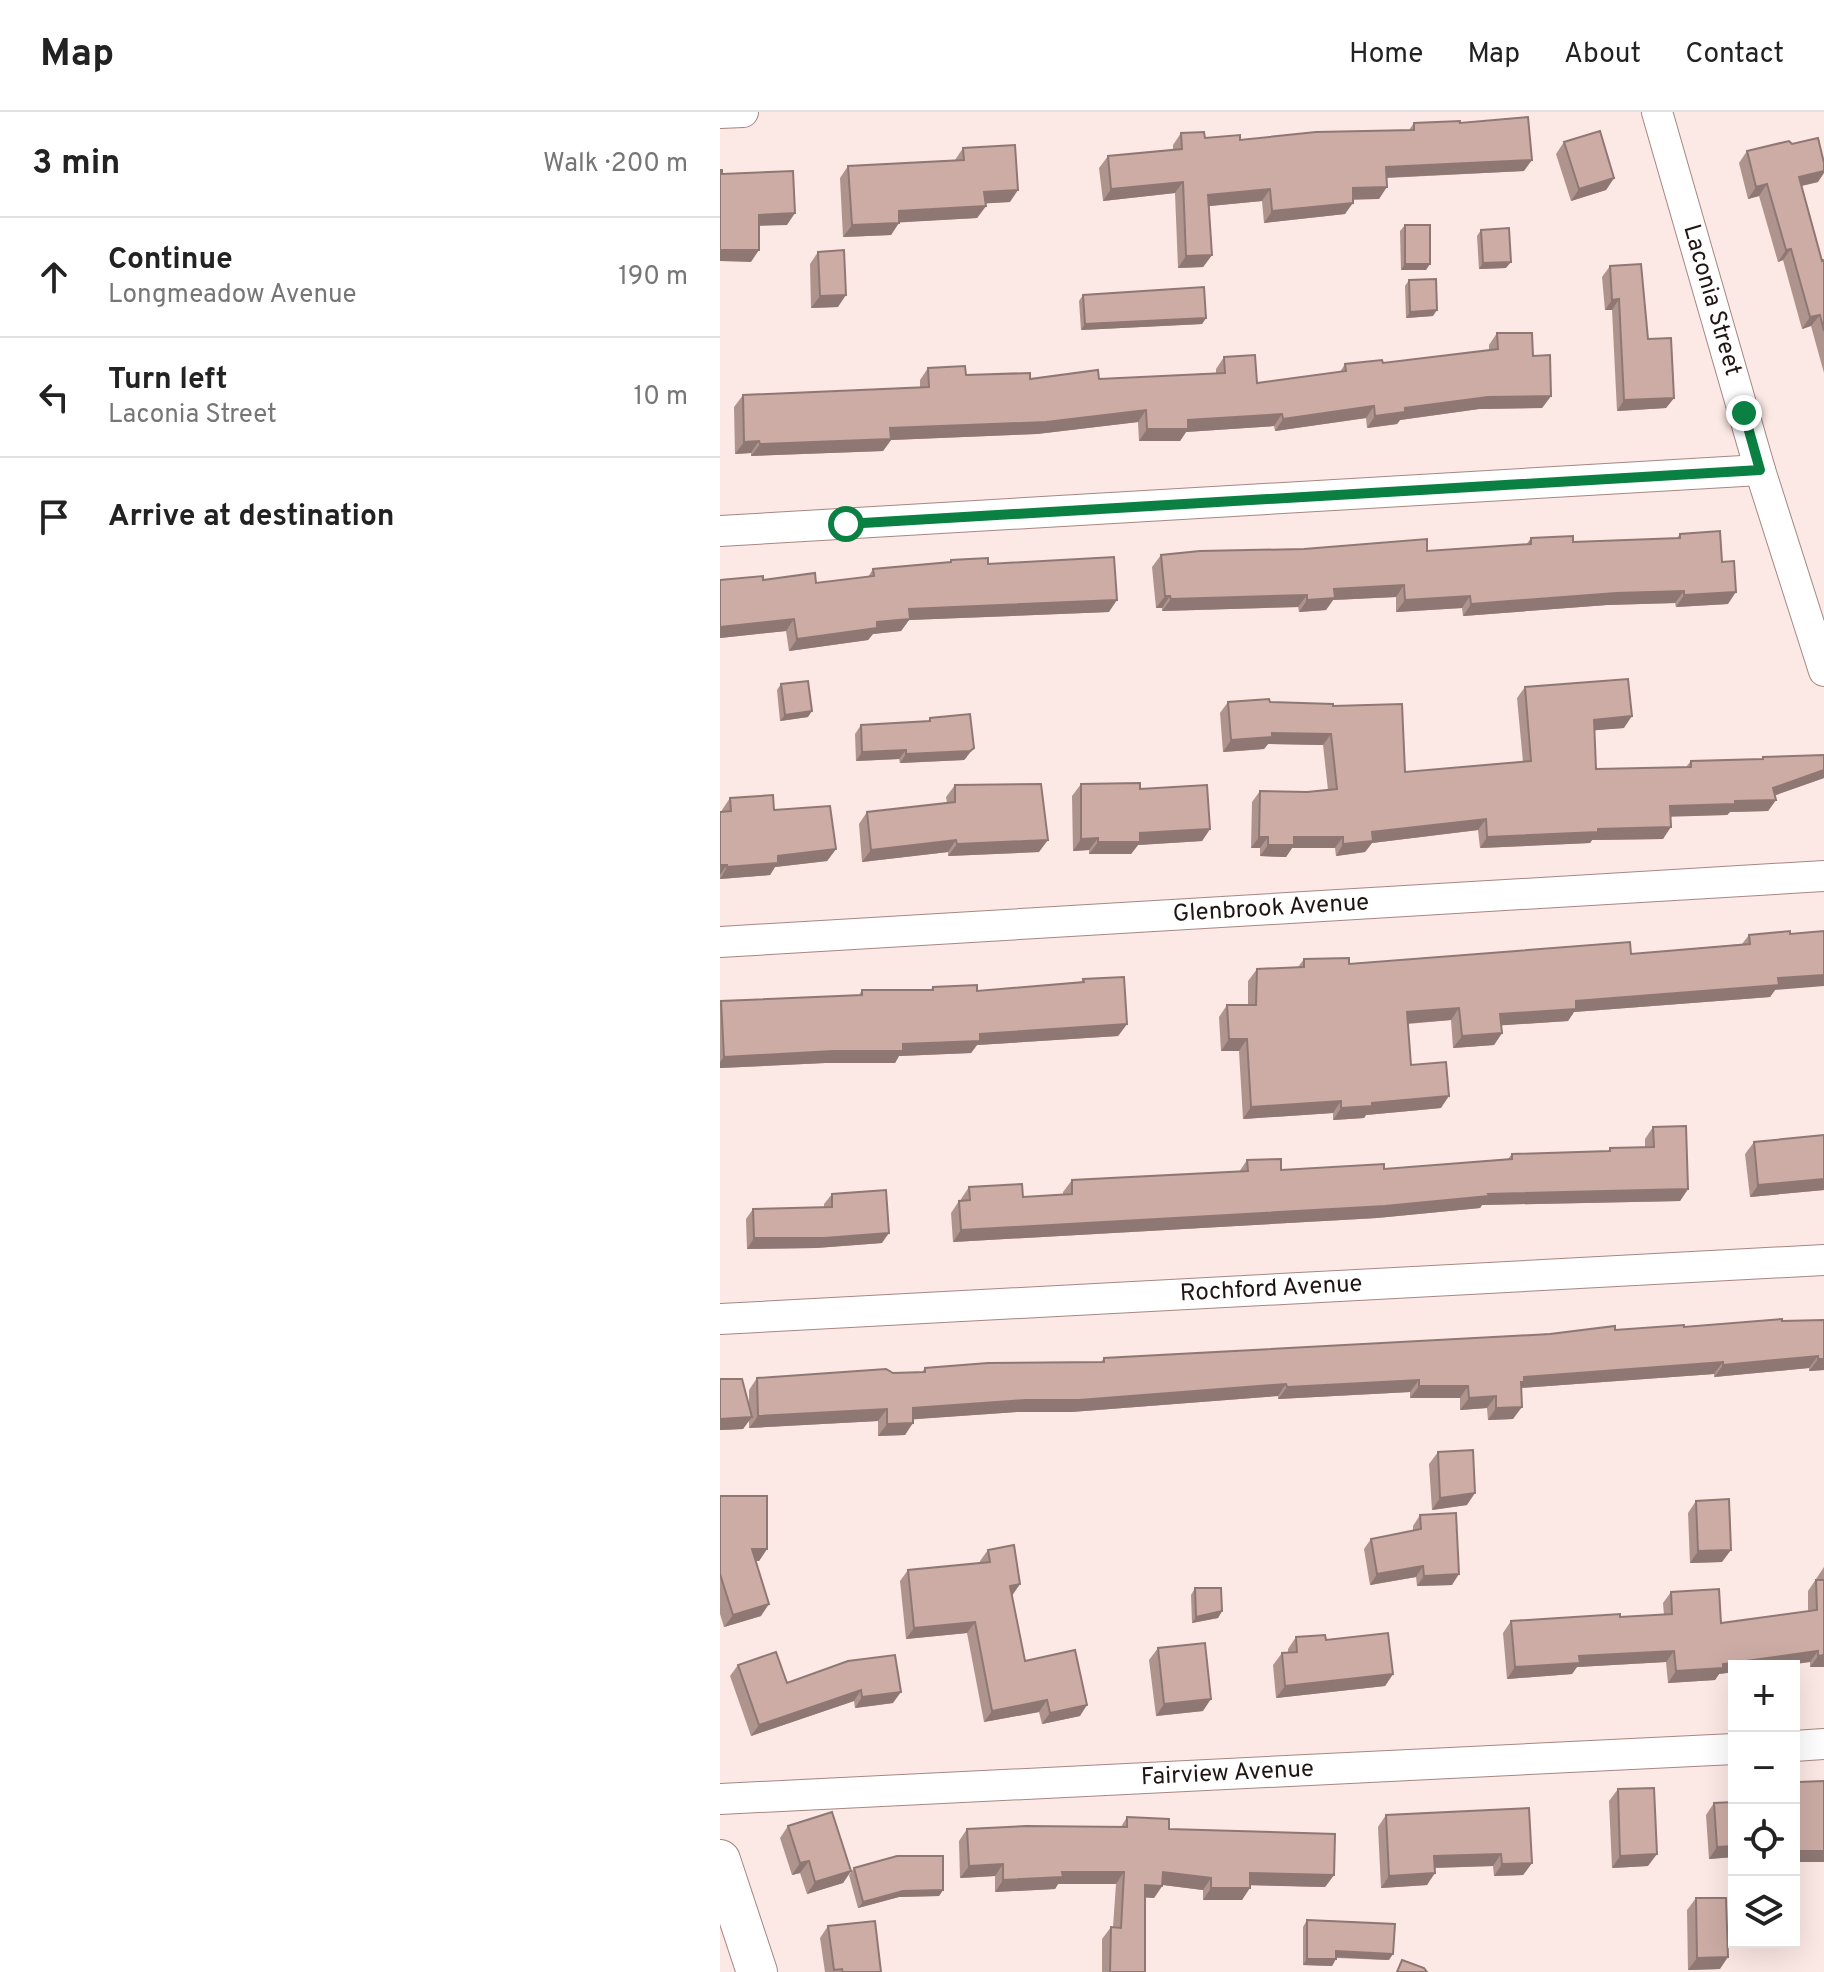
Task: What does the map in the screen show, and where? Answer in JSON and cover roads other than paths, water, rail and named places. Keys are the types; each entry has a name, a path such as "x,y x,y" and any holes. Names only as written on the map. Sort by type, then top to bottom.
{"main road":[{"path":"720,1860 757,1972"}],"street":[{"path":"720,113 743,112"},
{"name":"Laconia Street","path":"1657,112 1760,470 1824,671"},
{"path":"720,531 1760,470"},
{"name":"Glenbrook Avenue","path":"720,942 1824,876"},
{"name":"Rochford Avenue","path":"720,1319 1824,1260"},
{"path":"1800,1746 1824,1744"},
{"name":"Fairview Avenue","path":"720,1799 1728,1749"}]}
